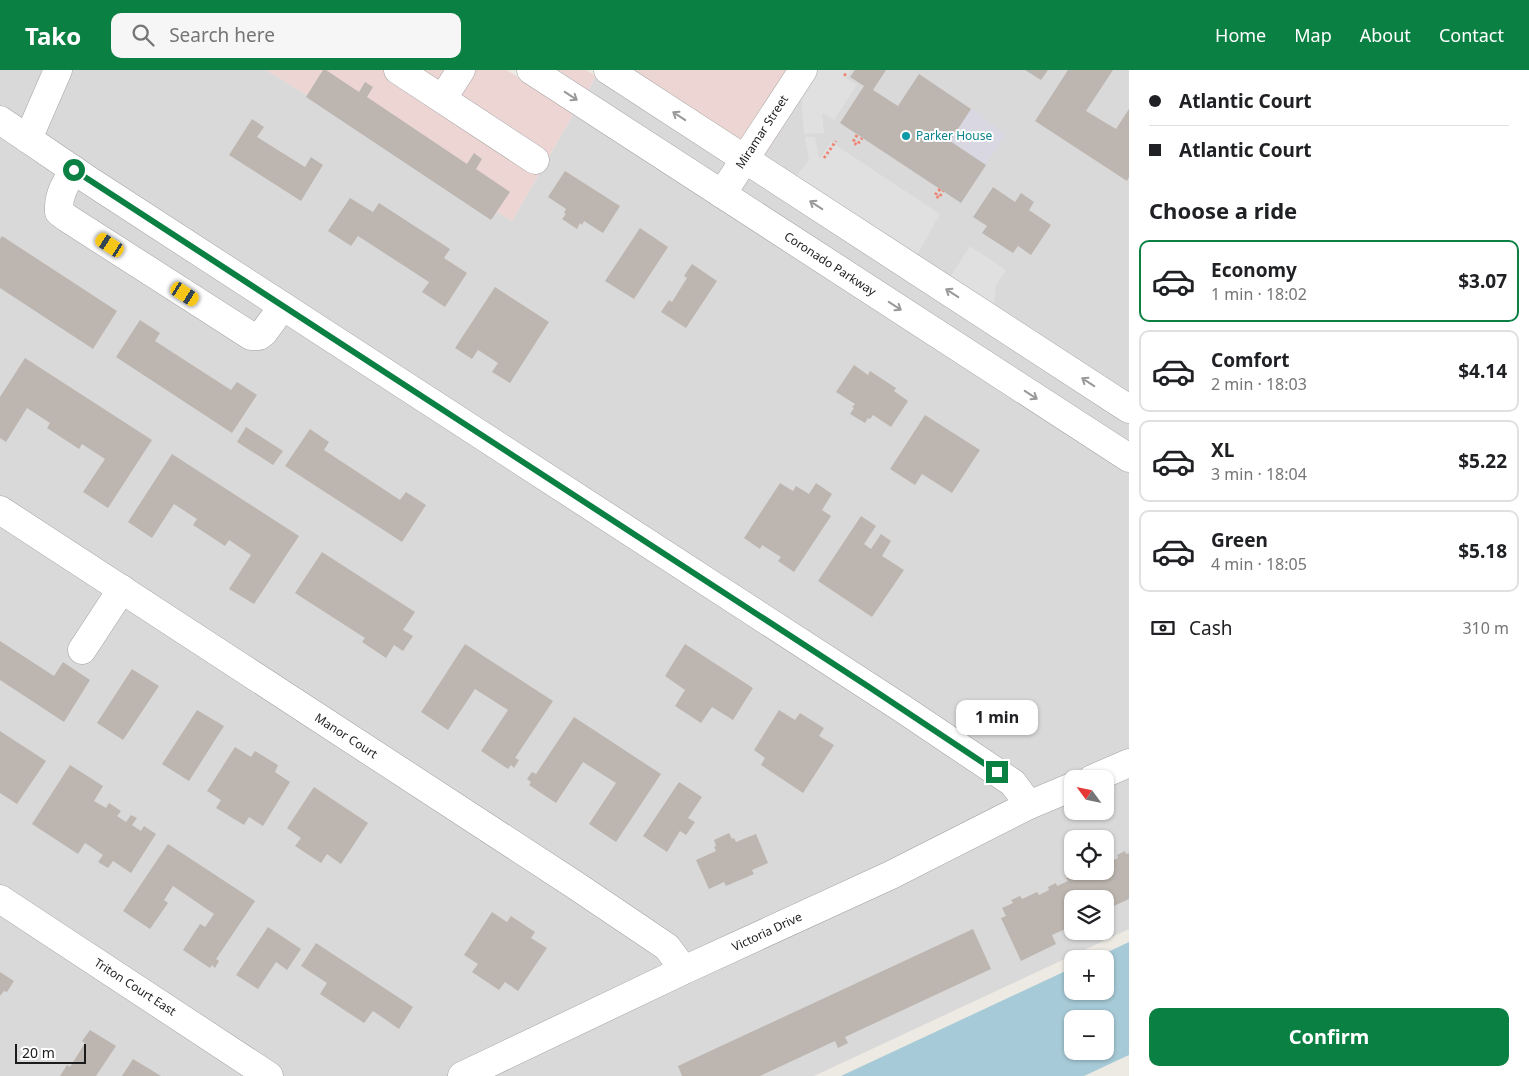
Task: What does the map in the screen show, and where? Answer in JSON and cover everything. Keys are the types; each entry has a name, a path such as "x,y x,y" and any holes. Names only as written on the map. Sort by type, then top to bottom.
{"street":[{"path":"28,139 58,70"},
{"path":"398,70 535,160"},
{"path":"443,98 460,70"},
{"name":"Coronado Parkway","path":"530,70 1129,458"},
{"path":"608,70 1129,409"},
{"name":"Miramar Street","path":"722,194 803,70"},
{"path":"0,120 208,258 926,724 1013,783 1030,806"},
{"path":"74,170 62,190 59,212 251,336 259,336 264,332 282,306"},
{"path":"124,254 147,218"},
{"path":"185,294 208,258"},
{"name":"Manor Court","path":"0,510 652,936 667,947 684,970"},
{"path":"82,650 122,589"},
{"path":"1113,770 1129,763"},
{"name":"Victoria Drive","path":"462,1076 684,970 890,875 1064,791"},
{"name":"Triton Court East","path":"0,899 269,1076"}],"path":[{"path":"844,74 848,77"},
{"path":"857,135 853,142 857,145 862,138"},
{"path":"824,158 836,141"}],"shaded area":[{"path":"0,70 266,70 512,221 574,113 1129,473 1129,929 1114,936 1114,890 1064,890 1064,940 1105,940 1084,950 1064,950 1064,959 814,1076 0,1076"},
{"path":"266,70 507,70 574,113 512,221"},
{"path":"553,70 586,70 596,76 587,92"},
{"path":"631,70 820,70 764,157"},
{"path":"815,70 851,70 846,78 857,85 834,120 822,113 824,133 804,134 801,92"},
{"path":"820,70 1129,70 1129,394 764,157"},
{"path":"596,76 1129,423 1129,444 587,92"},
{"path":"971,109 1006,134 986,165 950,141"},
{"path":"805,137 815,137 819,159 831,142 940,214 913,262 791,181 809,161"},
{"path":"970,246 1006,270 996,285 993,313 947,282"}],"water":[{"path":"1129,942 1129,1055 1084,1076 841,1076 1064,972 1064,1000 1114,1000 1114,950 1112,950"}],"building":[{"path":"323,70 326,70 359,92 365,82 373,87 367,97 467,164 474,153 482,159 476,169 510,192 491,220 306,97"},
{"name":"Parker House","path":"855,70 886,70 873,90 898,106 919,74 971,109 950,141 986,165 961,203 840,123 864,86 850,77"},
{"path":"1025,70 1048,70 1041,80"},
{"path":"1068,70 1113,70 1086,111 1116,129 1129,109 1129,177 1127,181 1035,121"},
{"path":"252,119 264,127 257,137 305,167 311,157 323,165 301,201 229,155"},
{"path":"565,171 620,206 603,233 584,221 582,225 580,223 577,229 562,219 566,214 564,213 566,209 548,197"},
{"path":"993,187 1015,202 1021,193 1034,202 1029,210 1051,225 1031,255 1018,246 1013,253 982,233 987,226 973,217"},
{"path":"350,198 373,212 379,203 450,249 444,258 467,273 445,307 422,292 429,282 358,236 351,246 328,231"},
{"path":"640,228 668,247 634,299 605,281"},
{"path":"2,236 117,311 93,349 0,288 0,239"},
{"path":"692,264 717,281 686,328 661,312 669,300 672,302 687,278 684,276"},
{"path":"495,287 549,322 510,383 492,372 498,363 478,350 472,359 455,348"},
{"path":"140,320 160,333 155,341 231,390 237,382 257,395 232,433 116,357"},
{"path":"25,358 152,440 108,508 83,492 105,459 82,444 79,449 47,428 50,423 27,408 6,442 0,438 0,397"},
{"path":"854,365 868,375 870,371 896,388 894,391 908,401 891,427 873,415 865,423 850,414 855,404 836,392"},
{"path":"925,415 980,450 952,493 922,474 915,485 890,469"},
{"path":"246,427 283,451 273,465 237,442"},
{"path":"310,429 329,442 324,450 400,500 406,492 426,505 402,542 285,466"},
{"path":"172,454 299,536 254,604 229,589 251,555 229,540 225,546 193,525 197,519 174,504 152,538 128,522"},
{"path":"780,483 793,491 796,486 809,494 816,483 832,494 822,510 831,516 794,572 778,561 781,557 762,545 760,549 744,538"},
{"path":"861,516 876,526 864,544 871,549 881,534 891,541 882,556 904,570 872,617 818,581"},
{"path":"322,552 415,612 403,630 413,636 403,651 394,645 386,658 362,642 365,638 295,593"},
{"path":"0,641 54,676 63,662 90,680 64,722 0,680"},
{"path":"465,644 553,701 515,758 519,760 514,768 511,765 508,769 481,751 508,710 475,689 448,730 421,712"},
{"path":"685,644 753,688 733,720 712,707 701,723 675,706 685,690 665,676"},
{"path":"132,669 159,686 123,740 97,723"},
{"path":"197,710 224,726 189,781 162,764"},
{"path":"779,710 795,720 800,713 824,728 819,736 834,745 803,793 761,765 765,758 754,750"},
{"path":"574,717 661,774 616,842 589,824 616,783 583,762 556,803 529,785 531,782 527,779 532,772 536,774"},
{"path":"0,731 46,761 17,804 0,793"},
{"path":"235,747 251,757 255,751 278,765 275,772 290,782 263,826 249,817 244,825 216,808 221,800 207,791"},
{"path":"70,765 103,786 94,801 106,808 109,803 121,811 117,816 126,822 131,815 137,818 132,825 141,831 144,826 156,834 131,873 113,861 108,868 98,862 103,855 85,843 78,854 32,824"},
{"path":"679,782 702,797 688,818 695,822 686,835 680,831 667,852 643,836"},
{"path":"314,787 368,823 341,864 327,854 321,863 295,846 301,838 287,828"},
{"path":"729,833 736,842 756,834 768,863 752,870 754,874 726,886 724,882 709,889 696,860 716,851 714,840"},
{"path":"168,844 255,901 216,959 219,961 215,968 212,965 210,968 183,950 200,924 205,927 214,914 173,886 164,900 168,903 150,929 123,911"},
{"path":"1125,851 1126,854 1129,853 1129,899 1114,906 1114,890 1064,890 1064,930 1052,935 1056,944 1021,961 1001,918 1006,916 1002,908 1013,903 1011,900 1020,896 1022,899 1037,892 1039,895 1049,890 1048,887 1056,883 1057,886 1067,880 1114,880 1114,860 1118,858 1117,855"},
{"path":"492,912 507,922 511,916 535,932 531,938 547,948 518,991 505,982 499,990 472,972 478,964 464,955"},
{"path":"268,927 301,949 287,970 276,962 258,989 236,975"},
{"path":"973,929 991,969 845,1037 848,1043 838,1048 835,1041 760,1076 682,1076 678,1066"},
{"path":"316,943 413,1007 399,1029 373,1011 364,1023 320,994 327,983 301,966"},
{"path":"0,972 14,981 7,992 4,991 0,996"},
{"path":"90,1030 116,1046 96,1076 60,1076 67,1065 70,1067 85,1043 82,1041"},
{"path":"133,1059 161,1076 122,1076"}],"place":[{"name":"Parker House","path":"906,136"}],"route":[{"path":"74,170 997,772"}]}
